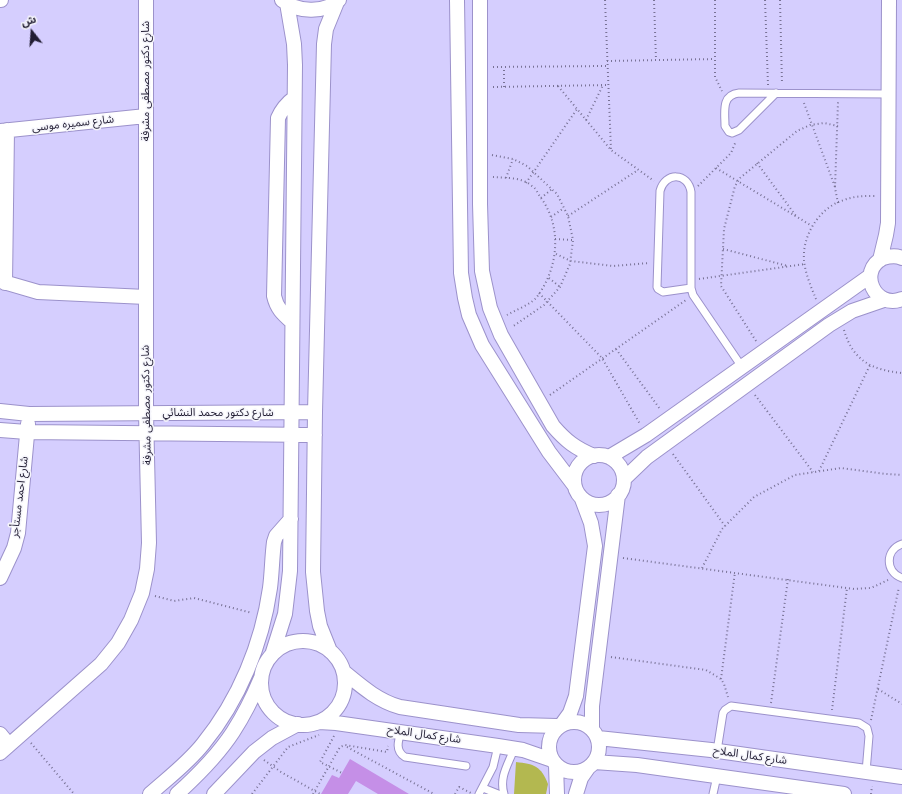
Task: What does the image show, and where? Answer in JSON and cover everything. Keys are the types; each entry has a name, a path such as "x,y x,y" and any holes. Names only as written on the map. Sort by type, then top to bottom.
{"street":[{"name":"شارع دكتور مصطفى مشرفة","path":"4,749 101,664 121,637 131,620 142,593 147,569 149,543 146,413 146,0"},
{"path":"457,0 461,266 465,298 471,320 482,345 549,452 574,485"},
{"path":"480,0 480,176 482,272 486,294 501,336 553,426 564,439 578,449 594,456"},
{"path":"884,300 873,290 870,276 872,270 880,260 886,235 888,196 889,0"},
{"path":"284,2 298,8 310,10 322,8 338,1"},
{"path":"330,651 320,626 314,589 315,412 324,44 326,30 338,1"},
{"path":"272,655 285,614 288,593 291,519 294,44 284,2"},
{"path":"292,322 280,312 274,296 278,118 281,110 294,98"},
{"name":"شارع سميره موسى","path":"3,131 146,116"},
{"path":"3,131 2,282 38,292 146,297"},
{"path":"880,260 893,256 902,258"},
{"path":"609,457 646,435 870,276"},
{"path":"582,499 588,503 597,505 612,501 621,490 624,479 647,457 840,318 852,311 884,300 901,301"},
{"name":"شارع دكتور محمد النشائي","path":"0,411 29,414 315,412"},
{"name":"شارع احمد مستأجر","path":"0,578 3,563 14,548 18,533 29,414"},
{"name":"شارع دكتور محمد النشائي","path":"0,430 27,432 315,436"},
{"path":"557,794 554,763 548,752 548,744 551,736 570,713 576,696 595,546 588,513 582,499 575,490 574,477 580,463 586,458 601,455 609,457 619,466 624,479"},
{"path":"576,794 581,778 598,755 600,746 595,733 592,706 612,556 618,495"},
{"path":"150,794 188,760 203,744 228,708 241,684 260,634 270,588 274,542 276,536 291,519"},
{"path":"177,794 202,770 232,734 262,678 267,662 280,648 300,641 321,645 336,657 344,672 345,684 343,696 338,707 329,716 322,728 309,724 289,722 280,718 267,705 261,687 262,678"},
{"name":"شارع كمال الملاح","path":"344,672 380,699 389,704 400,707 513,725 560,725"},
{"path":"560,725 571,721 581,722 595,733"},
{"name":"شارع كمال الملاح","path":"322,728 336,722 498,746 533,753 554,763"},
{"path":"214,794 254,752 272,738 298,724"},
{"name":"شارع كمال الملاح","path":"595,733 902,777"},
{"path":"0,734 4,749"},
{"path":"554,763 564,770 572,772 580,771 591,765 637,765 844,794"}],"lane":[{"path":"779,93 736,132 729,132 725,126 725,103 734,93 768,93 779,93 839,93 888,94"},
{"path":"691,288 666,292 660,291 657,287 661,186 668,178 679,177 688,182 692,192 691,288 742,367"},
{"path":"899,577 891,570 889,558 895,547 902,544"},
{"path":"717,751 724,710 731,706 770,710 864,725 870,736 866,772"},
{"path":"397,731 398,748 401,755 405,757 466,766"},
{"path":"498,746 493,767 481,791 498,794"},
{"path":"504,794 502,777 514,749"},
{"path":"713,794 717,776"}],"path":[{"path":"605,0 611,150"},
{"path":"654,0 656,60"},
{"path":"715,0 715,77 719,87 727,99"},
{"path":"765,0 768,93"},
{"path":"779,93 780,0"},
{"path":"607,61 715,59"},
{"path":"480,68 607,66"},
{"path":"504,67 504,87"},
{"path":"586,120 604,85"},
{"path":"480,87 608,85"},
{"path":"558,86 611,150 661,186"},
{"path":"800,93 835,188 838,203"},
{"path":"835,188 839,93"},
{"path":"526,183 577,109"},
{"path":"763,352 721,286 724,229 735,186 740,178 797,131 812,125 824,123 838,126"},
{"path":"692,192 731,153 736,140 736,132"},
{"path":"480,154 513,160 527,166 533,171 557,194 568,216 573,240 571,261 560,287 544,305 501,336"},
{"path":"506,178 513,160"},
{"path":"758,163 797,217"},
{"path":"716,168 812,226"},
{"path":"568,216 638,170"},
{"path":"480,176 519,179 532,185 547,206 555,229 556,254 548,278 539,293 535,299 495,322"},
{"path":"541,198 552,189"},
{"path":"820,311 808,279 804,260 806,241 812,226 826,209 843,200 862,196 888,196"},
{"path":"550,217 564,208"},
{"path":"555,239 573,240"},
{"path":"723,249 789,266"},
{"path":"556,254 571,261 613,266 658,262"},
{"path":"539,402 616,349 691,288 721,276 805,264"},
{"path":"548,278 560,287"},
{"path":"539,293 602,358 646,435"},
{"path":"840,318 847,339 855,353 870,365 882,370 902,373"},
{"path":"616,349 667,420"},
{"path":"819,471 870,365"},
{"path":"747,384 813,472"},
{"path":"665,444 725,526"},
{"path":"702,568 722,529 754,497 795,475 841,468 902,475"},
{"path":"612,556 847,588 871,588 899,577"},
{"path":"721,679 735,572"},
{"path":"869,732 899,577"},
{"path":"770,710 788,579"},
{"path":"831,719 847,588"},
{"path":"142,593 174,600 194,598 264,616"},
{"path":"599,655 706,670 721,679 731,706"},
{"path":"878,689 902,704"},
{"path":"252,794 288,747 322,728"},
{"path":"313,794 340,747 344,745 387,752 397,731"},
{"path":"23,733 74,794"},
{"path":"329,734 334,735 320,762 342,773"},
{"path":"344,745 434,794"},
{"path":"254,752 273,766 320,794"},
{"path":"456,794 459,787 473,794"}],"green space":[{"path":"516,762 532,765 543,773 548,784 546,794 514,794"}],"building":[{"path":"350,759 409,794 378,794 356,781 348,794 321,794 332,775 339,778"}]}
